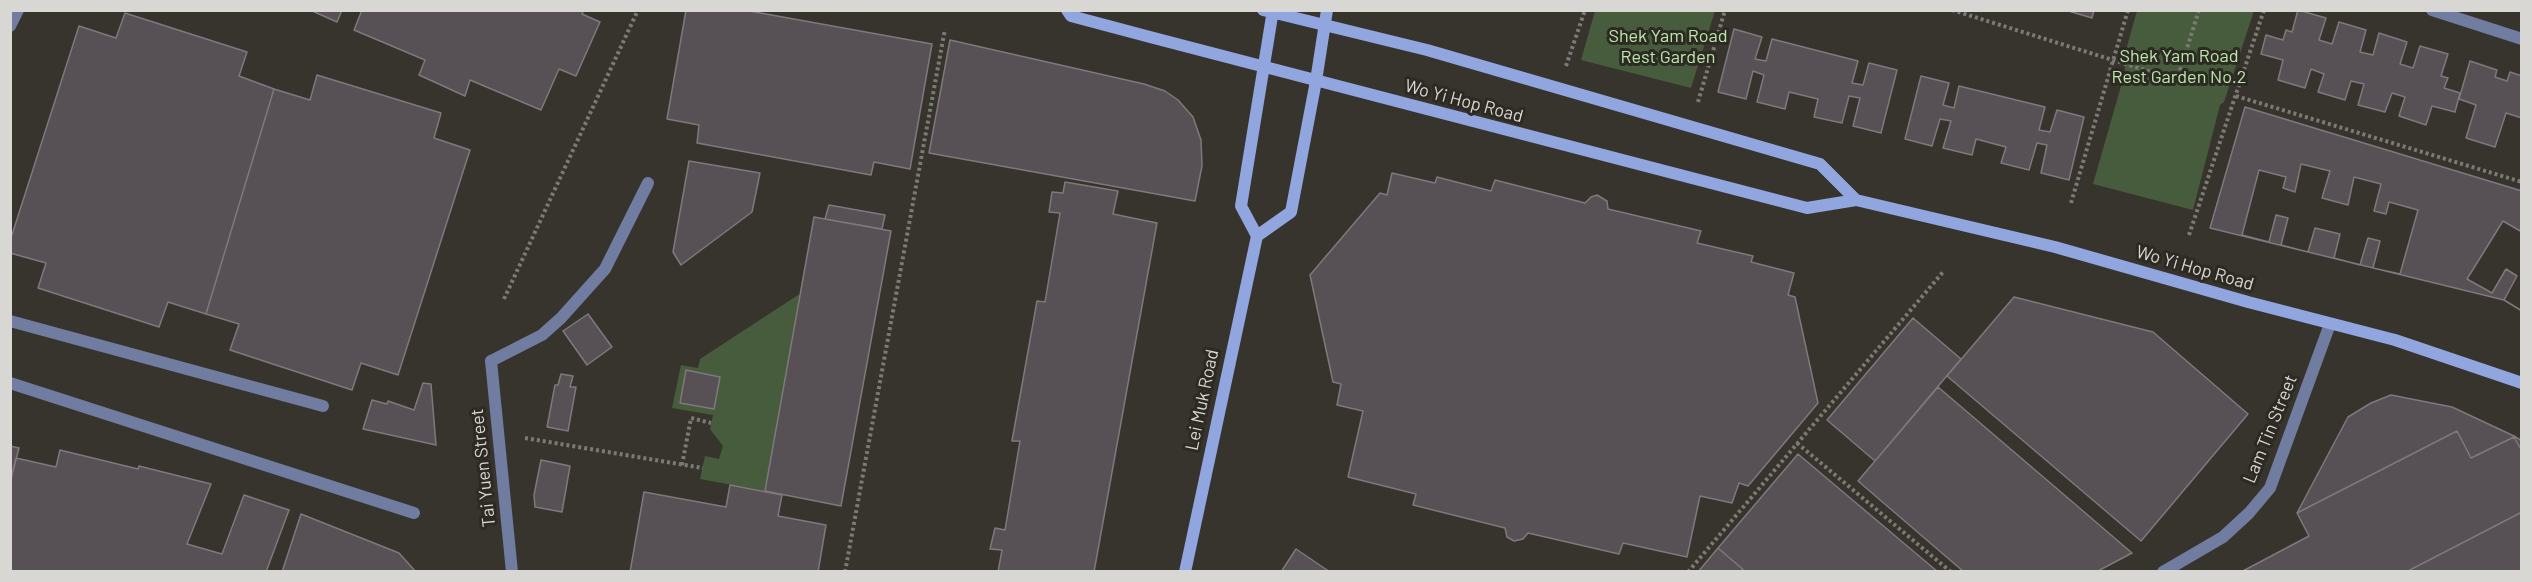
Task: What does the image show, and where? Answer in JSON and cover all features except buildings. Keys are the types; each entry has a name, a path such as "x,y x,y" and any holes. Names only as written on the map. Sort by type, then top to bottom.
{"main road":[{"name":"Wo Yi Hop Road","path":"1067,10 1071,16 1807,208 1856,200 2055,247 2330,324 2396,340 2522,383"},
{"path":"1270,11 1264,67 1241,206 1257,236 1291,212 1327,10"},
{"name":"Wo Yi Hop Road","path":"1270,11 1427,50 1820,164 1856,200"},
{"name":"Lei Muk Road","path":"1185,572 1257,236"}],"street":[{"path":"10,26 18,10"},
{"path":"2432,10 2522,39"},
{"name":"Tai Yuen Street","path":"512,572 491,361 542,336 605,269 648,183"},
{"path":"10,321 323,406"},
{"name":"Lam Tin Street","path":"2163,572 2223,537 2249,513 2270,488 2330,324"},
{"path":"10,383 414,513"}],"path":[{"path":"504,299 638,10"},
{"path":"1566,67 1585,10"},
{"path":"1697,102 1725,10"},
{"path":"1952,10 2177,80 2199,10"},
{"path":"2071,203 2128,10"},
{"path":"2189,236 2264,10"},
{"path":"845,572 945,28"},
{"path":"2236,96 2522,182"},
{"path":"1688,572 1943,272"},
{"path":"682,465 691,418 711,423"},
{"path":"525,438 703,468"},
{"path":"1797,443 1951,572"}],"green space":[{"name":"Shek Yam Road Rest Garden","path":"1595,11 1715,11 1691,88 1581,60"},
{"name":"Shek Yam Road Rest Garden No.2","path":"2137,11 2254,11 2224,102 2220,105 2193,210 2093,184 2125,72 2125,53"},
{"path":"798,295 800,296 765,491 700,479 705,456 719,459 723,446 710,429 713,415 672,408 681,365 698,368 700,359"}]}
